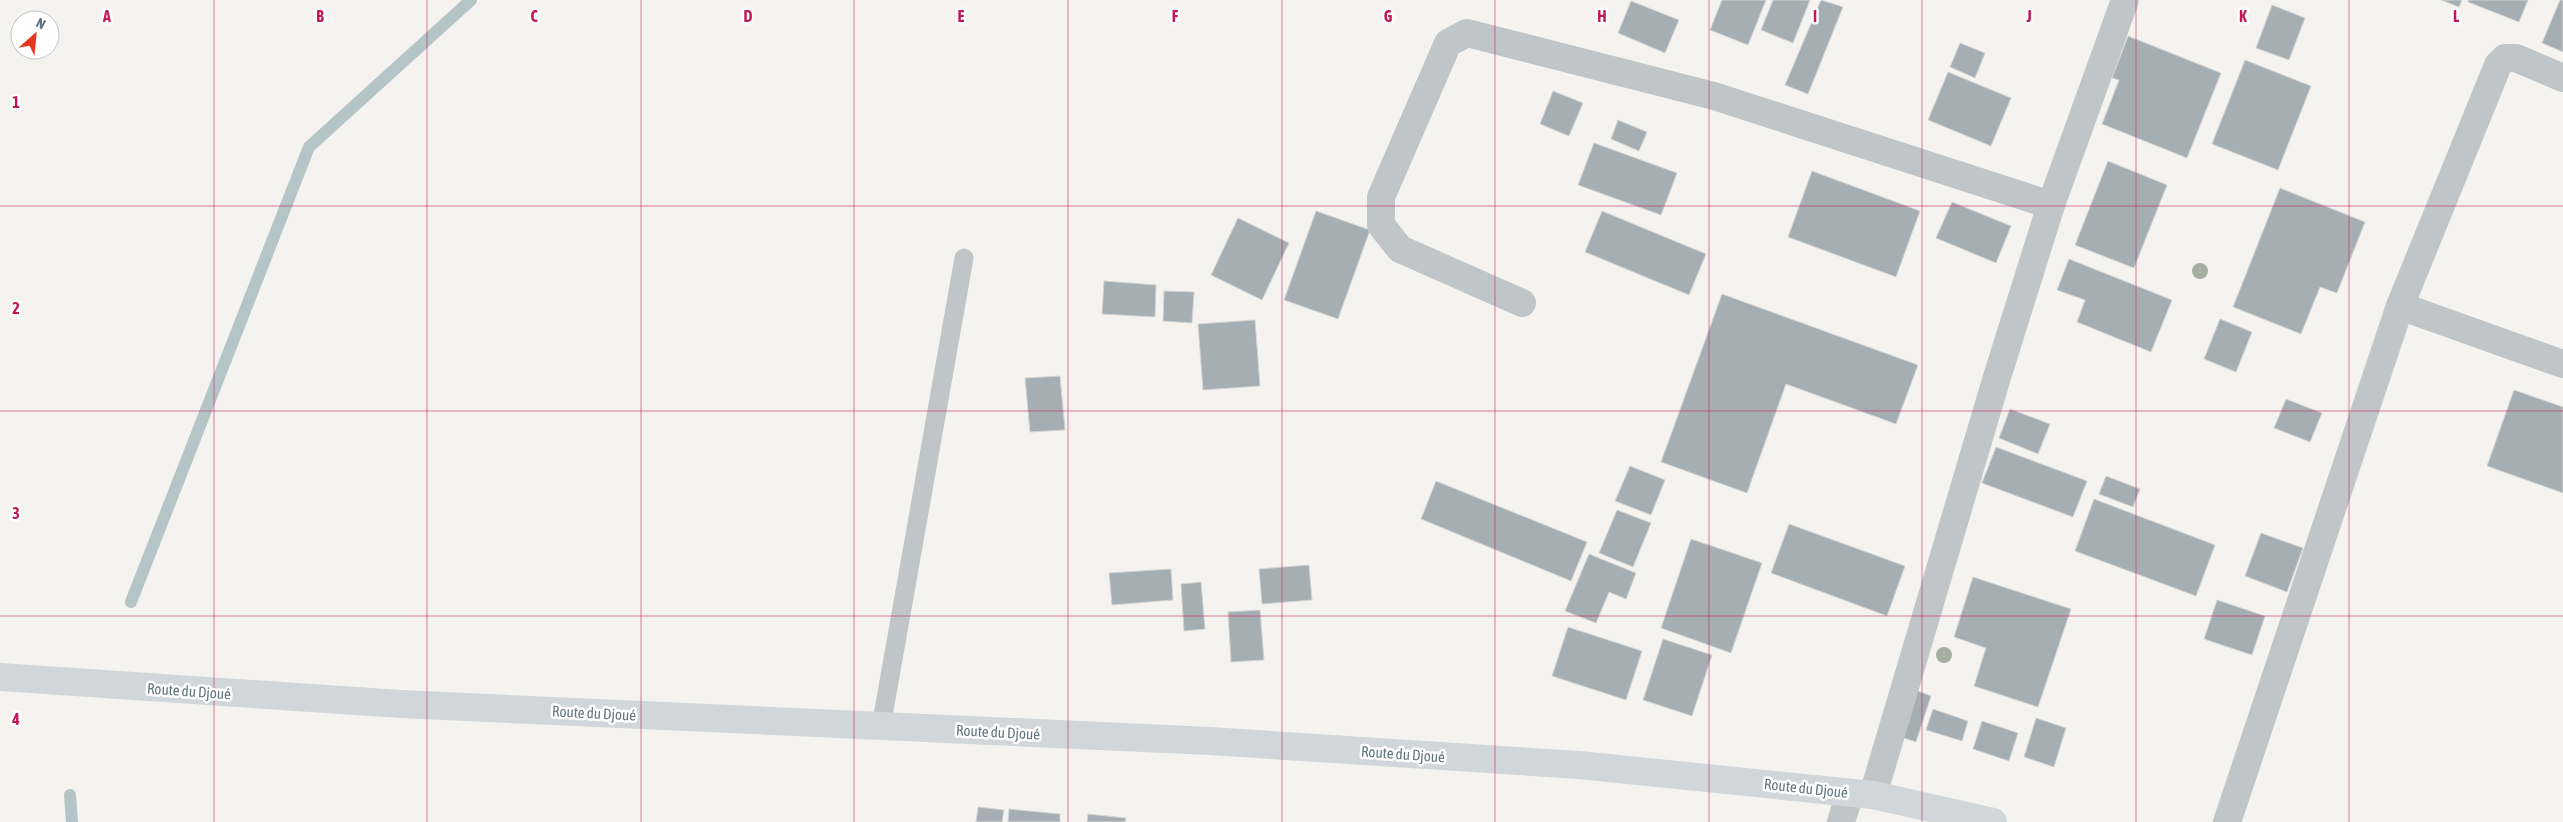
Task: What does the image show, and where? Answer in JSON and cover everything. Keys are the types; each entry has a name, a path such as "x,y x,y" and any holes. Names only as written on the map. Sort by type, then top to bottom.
{"main road":[{"name":"Route du Djoué","path":"0,677 392,703 1210,741 1578,765 1862,794 1992,822"}],"street":[{"path":"1841,822 1862,794 2051,205 2125,0"},
{"path":"1522,303 1400,249 1381,225 1382,197 1444,52 1448,43 1466,33 1714,96 2051,205"},
{"path":"2227,822 2400,306 2428,232 2498,65 2505,58 2516,58 2563,78"},
{"path":"2400,306 2563,364"}],"lane":[{"path":"881,727 964,258"}],"building":[{"path":"1722,0 1766,0 1748,45 1710,30"},
{"path":"1773,0 1810,0 1793,43 1761,30"},
{"path":"1821,0 1843,7 1808,94 1785,85"},
{"path":"2441,0 2462,0 2459,7"},
{"path":"2468,0 2528,0 2519,22 2468,2"},
{"path":"2560,0 2563,0 2563,52 2542,43"},
{"path":"1631,1 1679,20 1665,53 1618,33"},
{"path":"2272,5 2305,18 2289,60 2256,48"},
{"path":"2128,36 2221,73 2187,158 2102,124 2119,80 2112,78"},
{"path":"1960,43 1985,53 1975,78 1950,67"},
{"path":"2245,60 2311,86 2278,170 2212,144"},
{"path":"1948,72 2011,98 1991,146 1928,120"},
{"path":"1553,91 1583,103 1569,136 1540,124"},
{"path":"1618,120 1647,132 1639,151 1611,139"},
{"path":"1594,143 1677,173 1661,215 1578,185"},
{"path":"2108,161 2167,185 2134,268 2075,245"},
{"path":"1812,171 1920,211 1896,277 1788,237"},
{"path":"2280,188 2365,222 2337,293 2320,287 2301,334 2233,307"},
{"path":"1952,202 2011,226 1996,263 1936,238"},
{"path":"1316,211 1370,230 1338,319 1284,300"},
{"path":"1602,211 1706,254 1689,295 1585,252"},
{"path":"1238,218 1289,243 1262,300 1211,275"},
{"path":"2069,259 2172,300 2151,352 2077,322 2085,300 2057,290"},
{"path":"1104,281 1156,285 1155,317 1102,314"},
{"path":"1164,291 1194,292 1192,323 1163,321"},
{"path":"1722,294 1918,365 1896,424 1786,384 1747,493 1661,462"},
{"path":"2220,319 2252,332 2236,372 2204,359"},
{"path":"1255,320 1260,386 1203,390 1198,324"},
{"path":"1060,376 1065,430 1030,432 1025,378"},
{"path":"2514,390 2563,407 2563,493 2487,466"},
{"path":"2286,399 2322,413 2310,442 2274,428"},
{"path":"2010,409 2050,424 2038,454 1999,438"},
{"path":"1996,447 2087,481 2073,517 1982,483"},
{"path":"1630,466 1665,480 1651,515 1615,501"},
{"path":"2106,476 2140,489 2133,507 2099,494"},
{"path":"1436,481 1587,542 1571,581 1421,519"},
{"path":"2094,499 2215,545 2196,596 2075,551"},
{"path":"1617,510 1651,523 1633,567 1599,553"},
{"path":"1789,524 1905,566 1887,616 1771,573"},
{"path":"2261,533 2303,548 2287,592 2245,576"},
{"path":"1691,539 1762,563 1731,653 1661,628"},
{"path":"1589,554 1636,573 1626,599 1609,592 1596,623 1565,611"},
{"path":"1309,565 1312,600 1262,604 1259,569"},
{"path":"1171,569 1173,600 1112,605 1109,573"},
{"path":"1973,577 2071,609 2038,707 1974,686 1986,648 1954,637"},
{"path":"1201,582 1205,629 1184,631 1181,584"},
{"path":"2217,600 2265,616 2252,655 2204,639"},
{"path":"1260,610 1264,660 1231,662 1228,612"},
{"path":"1568,627 1642,651 1626,700 1552,676"},
{"path":"1663,639 1712,655 1692,716 1643,700"},
{"path":"1913,689 1931,696 1916,742 1898,736"},
{"path":"1933,709 1968,721 1962,741 1926,730"},
{"path":"2036,718 2066,728 2054,767 2024,757"},
{"path":"1982,721 2018,733 2009,761 1973,749"},
{"path":"978,807 1004,810 1002,822 976,822"},
{"path":"1009,809 1060,814 1060,822 1008,822"},
{"path":"1088,814 1126,818 1125,822 1087,822"}],"waterway":[{"path":"131,602 309,147 471,0"},
{"path":"70,795 72,822"}]}
